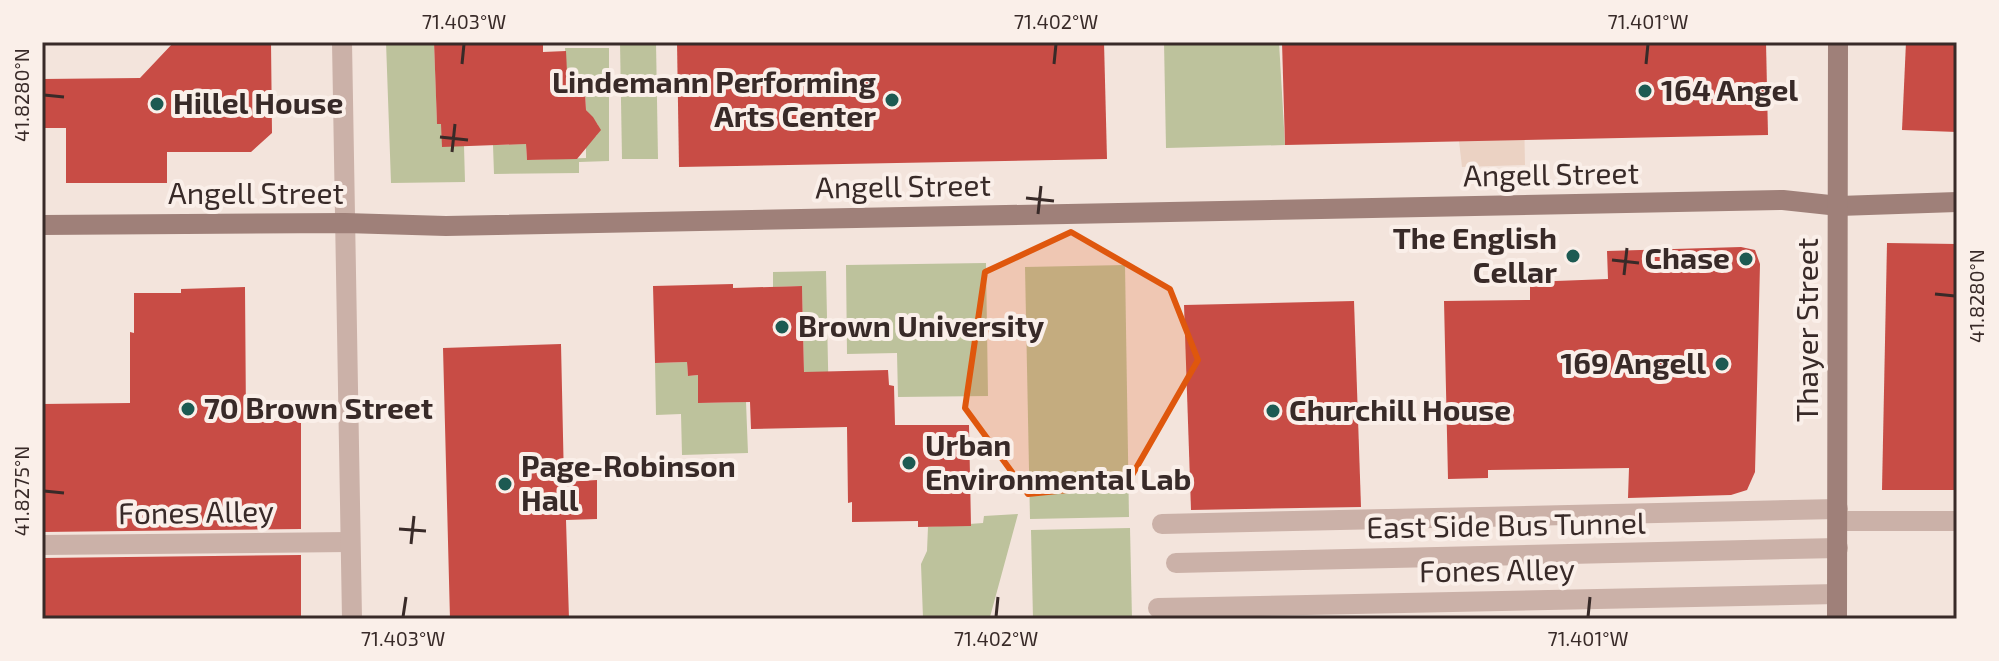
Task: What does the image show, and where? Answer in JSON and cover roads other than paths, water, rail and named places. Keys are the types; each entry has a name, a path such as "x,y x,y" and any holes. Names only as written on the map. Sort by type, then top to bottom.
{"main road":[{"name":"Thayer Street","path":"1837,619 1838,42"},
{"name":"Angell Street","path":"42,225 345,223 461,226 1783,200 1839,206 1957,202"}],"street":[{"path":"342,42 352,619"},
{"name":"Fones Alley","path":"1162,524 1838,515 1957,521"},
{"name":"Fones Alley","path":"42,545 350,542"},
{"name":"East Side Bus Tunnel","path":"1176,563 1838,548"},
{"name":"Fones Alley","path":"1158,608 1837,594"}],"place":[{"name":"164 Angel","path":"1645,91"},
{"name":"Lindemann Performing Arts Center","path":"892,100"},
{"name":"Hillel House","path":"157,104"},
{"name":"The English Cellar","path":"1573,256"},
{"name":"Chase","path":"1746,259"},
{"name":"Brown University","path":"782,327"},
{"name":"169 Angell","path":"1722,364"},
{"name":"70 Brown Street","path":"188,409"},
{"name":"Churchill House","path":"1273,411"},
{"name":"Urban Environmental Lab","path":"909,463"},
{"name":"Page-Robinson Hall","path":"505,484"}]}
